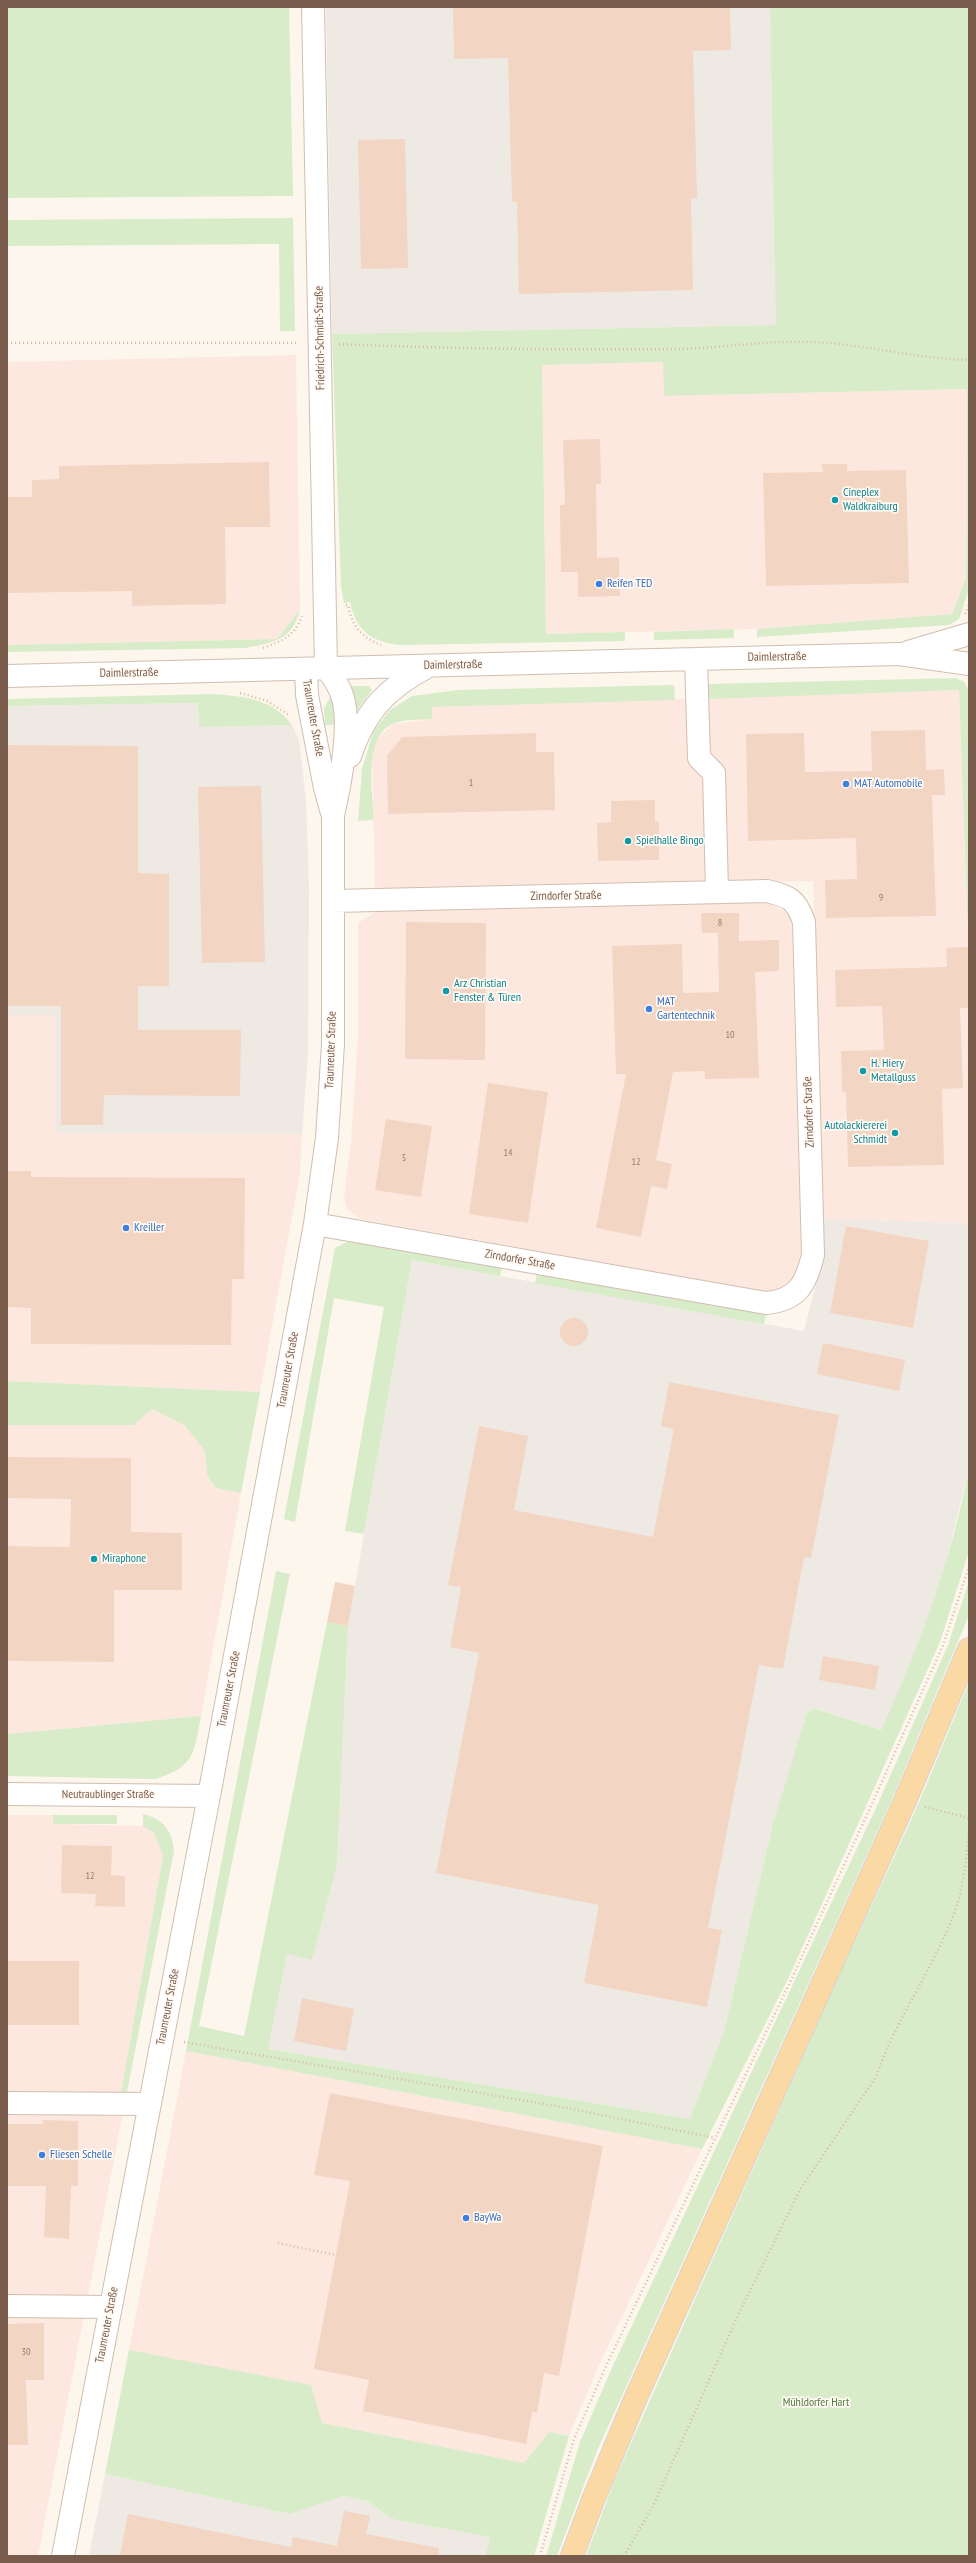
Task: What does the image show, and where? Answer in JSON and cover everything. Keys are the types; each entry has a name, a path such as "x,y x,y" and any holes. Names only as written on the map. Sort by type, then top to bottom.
{"main road":[{"path":"572,2556 593,2500 637,2394 905,1802 969,1649"}],"street":[{"name":"Friedrich-Schmidt-Straße","path":"313,7 320,343 316,669"},
{"name":"Daimlerstraße","path":"899,654 969,634"},
{"name":"Daimlerstraße","path":"7,676 899,654 969,664"},
{"path":"696,659 699,758 714,773 717,892"},
{"name":"Traunreuter Straße","path":"63,2556 209,1796 315,1224 327,1138 333,1044 333,815 340,785 355,742 369,713 402,680 430,666"},
{"name":"Traunreuter Straße","path":"333,815 324,788 307,695 316,669 342,695 345,709 340,785"},
{"name":"Zirndorfer Straße","path":"315,1224 766,1303 781,1302 792,1296 802,1286 813,1255 804,922 798,905 785,895 768,891 334,901"},
{"name":"Neutraublinger Straße","path":"7,1794 209,1796"},
{"path":"7,2103 150,2104"},
{"path":"7,2306 111,2307"}],"path":[{"path":"7,344 320,343 434,348 681,349 749,343 812,342 877,349 940,359 969,360"},
{"path":"257,649 288,638 296,631 304,610"},
{"path":"236,692 253,695 279,706 293,720"},
{"path":"540,2556 574,2439 606,2366 793,1976 919,1700 944,1643 969,1566"},
{"path":"905,1802 969,1818"},
{"path":"624,2556 654,2504 738,2315 801,2188 876,2077 883,2057 942,1942 955,1911 965,1873 969,1833"},
{"path":"162,2038 316,2066 567,2108 714,2138"},
{"path":"278,2243 336,2255"}],"shaded area":[{"path":"326,7 770,7 777,325 332,334"},
{"path":"296,355 300,610 277,639 7,645 7,362"},
{"path":"664,362 664,396 967,389 966,578 952,614 757,629 546,634 542,365"},
{"path":"959,690 969,962 969,1223 823,1219 813,881 375,890 372,750 377,739 393,724 432,719 432,707"},
{"path":"198,703 199,727 292,725 299,740 306,799 309,889 308,1054 302,1134 55,1133 56,1015 7,1015 7,706"},
{"path":"766,902 787,913 792,922 801,1252 796,1273 788,1286 778,1291 764,1292 361,1219 347,1209 344,1196 351,1142 358,1035 358,923 379,910"},
{"path":"7,1015 56,1015 55,1133 302,1134 300,1173 260,1392 7,1381"},
{"path":"823,1219 969,1223 969,1467 943,1576 912,1661 881,1730 815,1709 773,1824 724,2031 690,2119 268,2049 287,1954 312,1960 337,1866 348,1626 412,1260 804,1331 822,1259"},
{"path":"152,1409 184,1425 205,1451 207,1475 216,1488 241,1493 201,1716 7,1734 7,1425 134,1425"},
{"path":"7,1815 53,1815 53,1824 143,1826 154,1833 163,1856 121,2093 127,2092 38,2556 7,2556"},
{"path":"186,2051 702,2149 600,2363 569,2436 549,2432 524,2463 322,2423 129,2350"},
{"path":"105,2474 290,2514 344,2496 368,2501 392,2519 490,2537 485,2556 89,2556"}],"green space":[{"path":"7,7 289,7 293,196 7,198"},
{"path":"770,7 969,7 969,589 959,619 949,625 757,637 757,629 952,614 966,578 967,389 664,396 663,362 542,365 546,634 625,632 625,641 400,645 373,638 361,628 356,621 350,602 344,603 341,586 332,334 776,325"},
{"path":"293,218 295,331 280,331 279,244 7,246 7,220"},
{"path":"300,610 292,628 286,634 273,642 245,648 7,652 7,645 277,639"},
{"path":"734,629 734,638 654,640 654,632"},
{"path":"956,678 964,682 969,690 969,962 959,690 709,699 708,684"},
{"path":"674,685 675,700 432,707 432,719 408,720 395,723 385,730 378,739 372,766 374,820 358,821 362,769 374,730 390,710 412,696 458,690"},
{"path":"352,686 369,686 372,690 356,712 349,689"},
{"path":"212,694 246,698 267,704 285,716 292,725 199,727 198,703 7,706 7,699"},
{"path":"331,696 333,696 338,724 325,725 324,708"},
{"path":"362,1241 502,1267 500,1276 412,1260 364,1534 345,1531 384,1307 334,1298 295,1522 284,1519 335,1248 347,1242"},
{"path":"537,1273 766,1314 764,1324 535,1283"},
{"path":"7,1381 260,1392 241,1493 216,1488 207,1475 205,1451 184,1425 152,1409 134,1425 7,1425"},
{"path":"969,1467 969,1551 940,1642 790,1975 702,2149 186,2051 276,1571 290,1574 199,2026 244,2036 327,1622 348,1626 337,1866 312,1960 287,1954 268,2049 690,2119 724,2031 773,1824 807,1713 815,1709 881,1730 922,1634 954,1535"},
{"path":"969,1581 969,1615 893,1797 597,2451 557,2556 546,2556 580,2442 611,2370 876,1808 948,1645"},
{"name":"Mühldorfer Hart","path":"969,1682 969,2556 586,2556 615,2479 833,1989 918,1805"},
{"path":"201,1716 194,1749 186,1763 169,1774 156,1779 7,1776 7,1734"},
{"path":"143,1814 156,1819 165,1826 169,1831 174,1851 127,2092 121,2093 163,1856 154,1833 143,1826"},
{"path":"53,1815 117,1815 117,1824 53,1824"},
{"path":"129,2350 311,2385 322,2423 524,2463 549,2432 569,2436 534,2556 485,2556 490,2537 392,2519 368,2501 344,2496 290,2514 105,2474"}],"building":[{"path":"453,7 730,7 731,50 693,51 697,198 691,199 693,290 519,294 517,202 512,202 508,58 454,59"},
{"path":"405,139 408,268 361,269 358,140"},
{"path":"600,439 601,484 596,484 597,558 619,557 620,596 578,597 578,572 561,572 560,505 565,505 563,440"},
{"path":"269,462 270,527 225,527 226,604 132,606 132,591 7,593 7,497 32,497 32,480 59,479 59,466"},
{"name":"Cineplex Waldkraiburg","path":"822,464 847,464 847,471 906,470 909,583 766,586 763,473 823,472"},
{"name":"MAT Automobile","path":"925,730 926,770 944,769 945,795 932,795 936,916 826,918 825,880 857,879 856,838 748,841 746,734 804,733 805,772 872,771 871,731"},
{"path":"536,733 536,752 554,752 555,810 388,814 387,756 402,737"},
{"path":"7,745 138,746 138,873 169,874 169,986 138,986 138,1030 241,1030 240,1096 104,1095 103,1125 61,1125 61,1006 7,1006"},
{"path":"261,786 265,962 202,963 198,787"},
{"name":"Spielhalle Bingo","path":"655,800 655,822 659,822 659,860 598,861 597,823 611,822 611,801"},
{"path":"701,913 739,913 739,941 779,940 779,971 755,972 759,1078 705,1079 705,1071 673,1072 656,1160 672,1164 667,1189 651,1186 641,1237 596,1228 626,1074 616,1074 612,946 682,944 683,993 719,992 718,933 702,933"},
{"name":"Arz Christian Fenster & Türen","path":"406,922 486,923 485,1060 405,1059"},
{"path":"968,947 969,1008 960,1008 963,1088 942,1089 944,1165 848,1167 846,1091 842,1092 841,1051 884,1050 882,1006 836,1007 835,970 947,967 946,948"},
{"path":"488,1083 548,1092 528,1223 469,1214"},
{"path":"386,1119 432,1126 421,1197 375,1190"},
{"name":"Kreiller","path":"7,1171 31,1171 31,1177 245,1178 244,1279 232,1279 231,1345 31,1344 31,1308 7,1307"},
{"path":"846,1226 929,1241 913,1328 830,1313"},
{"path":"574,1318 584,1322 588,1332 584,1342 574,1346 564,1342 560,1332 564,1322"},
{"path":"823,1343 905,1360 899,1391 817,1374"},
{"path":"669,1382 839,1415 811,1558 804,1557 783,1669 759,1665 708,1928 722,1930 707,2007 584,1983 599,1905 436,1873 479,1653 450,1647 461,1587 448,1585 479,1426 528,1436 514,1510 653,1537 674,1429 661,1426"},
{"name":"Miraphone","path":"7,1457 131,1458 131,1532 182,1533 182,1590 114,1590 114,1662 7,1661 7,1546 70,1547 71,1499 7,1498"},
{"path":"335,1582 355,1586 348,1626 327,1622"},
{"path":"823,1656 879,1666 875,1690 819,1680"},
{"path":"62,1845 112,1846 111,1875 125,1876 125,1907 95,1906 96,1894 61,1893"},
{"path":"7,1961 79,1961 79,2025 7,2025"},
{"path":"302,1998 354,2009 346,2051 294,2041"},
{"name":"BayWa","path":"330,2093 603,2146 559,2376 544,2373 537,2413 532,2412 526,2444 363,2411 369,2380 314,2369 350,2181 314,2175"},
{"name":"Fliesen Schelle","path":"43,2120 78,2121 78,2186 71,2186 69,2239 44,2237 46,2186 7,2186 7,2124 43,2124"},
{"path":"44,2323 44,2380 26,2380 28,2445 7,2445 7,2324"},
{"path":"344,2511 370,2516 366,2534 439,2548 439,2556 120,2556 128,2514 291,2547 293,2537 337,2546"}],"place":[{"name":"Cineplex Waldkraiburg","path":"835,500"},
{"name":"Reifen TED","path":"599,584"},
{"name":"MAT Automobile","path":"846,784"},
{"name":"Spielhalle Bingo","path":"628,841"},
{"name":"Arz Christian Fenster & Türen","path":"446,991"},
{"name":"MAT Gartentechnik","path":"649,1009"},
{"name":"H. Hiery Metallguss","path":"863,1071"},
{"name":"Autolackiererei Schmidt","path":"895,1133"},
{"name":"Kreiller","path":"126,1228"},
{"name":"Miraphone","path":"94,1559"},
{"name":"Fliesen Schelle","path":"42,2155"},
{"name":"BayWa","path":"466,2218"}]}
